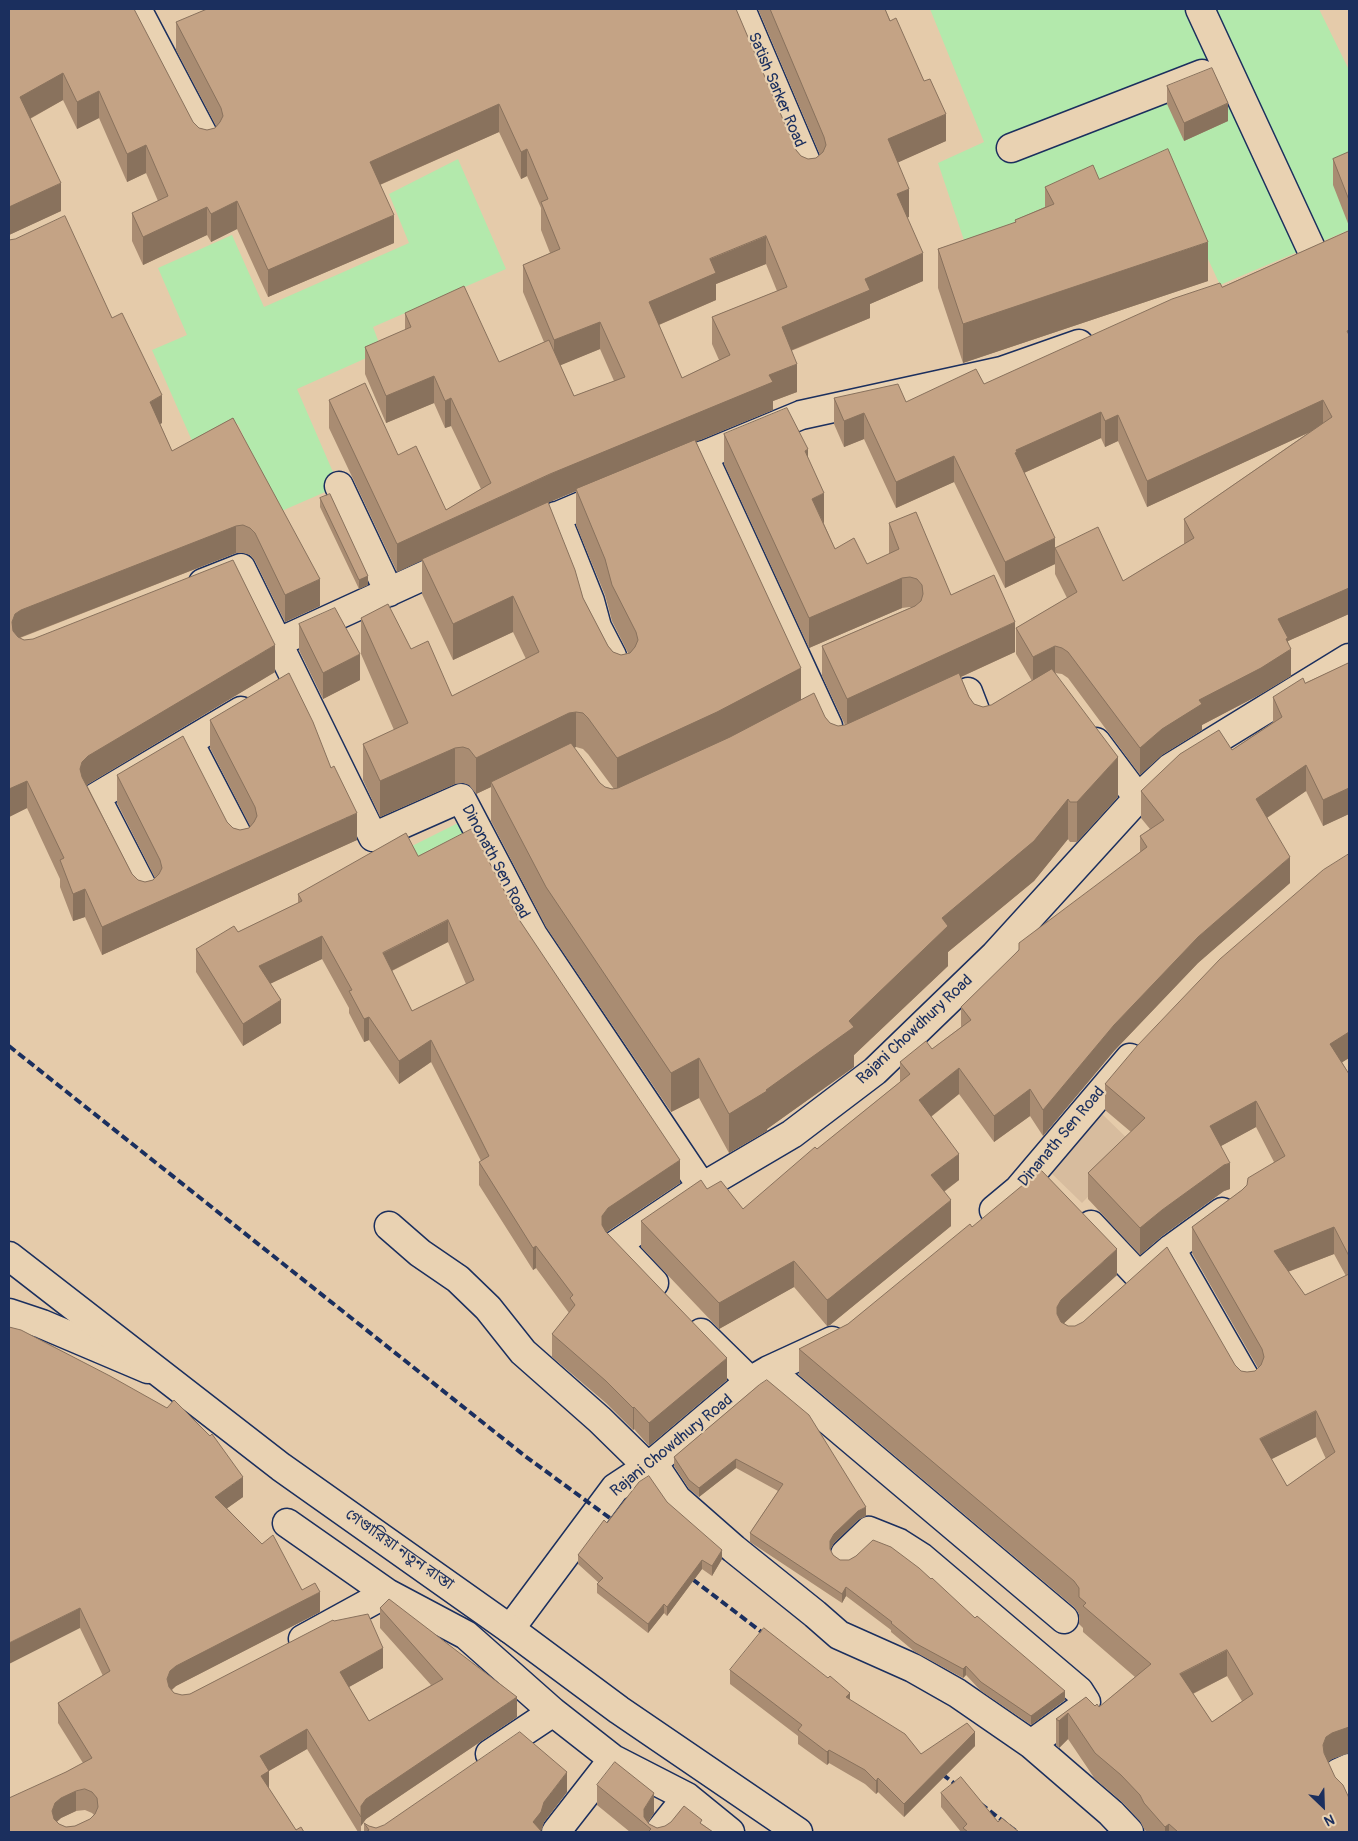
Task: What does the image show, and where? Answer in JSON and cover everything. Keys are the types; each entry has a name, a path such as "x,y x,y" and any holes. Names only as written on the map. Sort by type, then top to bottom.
{"street":[{"path":"137,9 207,142"},
{"name":"Satish Sarker Road","path":"741,9 810,171"},
{"path":"1200,9 1314,255"},
{"path":"1011,148 1226,64"},
{"path":"1289,266 1340,244"},
{"path":"279,642 556,516 801,415 1002,371 1104,334"},
{"path":"703,455 811,664 812,716 838,750"},
{"path":"339,486 389,592"},
{"path":"556,516 590,601 597,627 622,675"},
{"name":"Dinonath Sen Road","path":"179,592 241,568 374,838 461,798 478,810 533,935 702,1187"},
{"name":"Rajani Chowdhury Road","path":"510,1629 615,1488 650,1464 759,1376 676,1306 617,1244 702,1187 792,1134 874,1072 996,955 1138,798 1170,768 1349,658"},
{"path":"146,894 96,798 296,678"},
{"path":"908,719 968,692 983,731 1008,716"},
{"path":"1080,719 1138,798"},
{"path":"189,742 241,842"},
{"name":"Dinanath Sen Road","path":"972,1229 1018,1190 1125,1062 1145,1042"},
{"path":"1036,1168 1139,1276"},
{"path":"1119,1294 1171,1249 1233,1204"},
{"path":"389,1226 420,1253 458,1279 488,1308 523,1352 650,1464 677,1499 734,1549 839,1635 913,1668 957,1694 1031,1744 1111,1813 1129,1832"},
{"path":"1171,1249 1248,1383"},
{"name":"গেণ্ডারিয়া নতুন রাস্তা","path":"9,1256 281,1466 510,1629 619,1710 798,1832"},
{"path":"9,1313 42,1324 165,1377"},
{"path":"853,1326 838,1338 759,1376 1064,1619"},
{"path":"287,1523 387,1593 466,1636 553,1712 613,1758 687,1798 730,1832"},
{"path":"845,1554 868,1531 899,1543 921,1557 1079,1691 1086,1702 1081,1708 1031,1744"},
{"path":"278,1652 387,1593"},
{"path":"472,1765 553,1712"},
{"path":"556,1832 613,1758"},
{"path":"1349,1768 1338,1773 1349,1797"},
{"path":"659,1832 687,1798"}],"shaded area":[{"path":"1100,1112 1136,1147 1082,1203 1046,1168"}],"green space":[{"path":"930,9 1319,9 1349,70 1349,230 1220,285 1179,196 970,258 938,163 984,142"},
{"path":"458,159 506,269 373,327 382,351 297,389 339,486 277,513 238,424 193,443 152,350 187,335 158,268 232,235 264,307 409,243 389,194"},
{"path":"468,818 481,845 419,876 406,849"}],"building":[{"path":"9,9 134,9 193,122 199,128 207,130 215,128 220,122 223,116 221,108 176,22 207,9 736,9 796,150 801,156 808,159 816,158 823,152 826,145 824,137 770,9 885,9 890,21 896,18 924,81 930,79 946,114 888,139 909,189 897,194 923,253 865,279 870,290 782,327 797,364 769,375 773,382 550,474 397,544 329,400 365,383 398,455 416,446 446,510 491,483 451,398 445,401 434,376 386,396 365,347 411,327 405,313 464,286 499,362 549,340 574,396 625,377 600,322 554,340 523,265 560,249 541,202 548,199 527,149 521,152 499,104 370,162 394,215 268,270 237,201 211,214 207,207 143,237 132,213 168,196 146,145 127,154 99,91 77,102 63,73 20,97 61,183 9,207","holes":["766,236 787,287 712,317 730,355 682,378 649,302 716,273 710,259"]},
{"path":"1212,68 1228,103 1184,123 1167,86"},
{"path":"1168,149 1208,242 963,324 938,249 1016,222 1015,220 1054,204 1045,187 1093,165 1099,179"},
{"path":"1349,152 1349,200 1333,159"},
{"path":"65,216 112,318 122,313 162,395 150,402 172,451 233,418 320,579 285,595 255,533 243,525 236,526 15,614 12,622 13,631 24,640 33,639 233,560 275,645 88,756 82,762 80,769 82,777 132,874 138,880 145,882 153,880 162,868 160,860 117,775 183,736 227,822 233,828 240,830 249,828 257,816 255,807 210,720 289,673 313,722 331,768 334,766 357,813 102,927 85,889 73,894 60,860 64,858 27,781 9,789 9,240"},
{"path":"1349,231 1349,330 1347,331 1349,335 1349,588 1278,619 1288,638 1286,639 1291,649 1261,668 1199,700 1202,704 1162,729 1140,748 1068,652 1055,646 1033,657 1016,628 1077,592 1055,548 1098,527 1123,581 1194,538 1184,519 1332,417 1323,400 1147,481 1118,415 1105,421 1101,412 1016,450 1017,452 1015,453 1055,538 1005,562 954,456 896,482 864,413 844,421 834,398 898,384 906,402 976,369 984,384 1172,299 1220,283 1222,287"},
{"path":"787,408 808,449 805,451 824,493 812,499 835,549 854,538 867,564 899,549 889,523 916,512 951,595 994,575 1015,622 847,699 822,646 915,606 921,601 923,594 922,585 917,579 910,577 902,578 809,618 724,434"},
{"path":"695,440 801,668 717,712 617,758 588,718 583,713 576,712 569,713 476,758 469,749 463,747 455,748 380,781 363,744 408,723 361,618 388,604 411,649 428,641 452,696 539,652 513,596 453,624 422,559 548,502 575,570 583,598 608,646 613,652 621,655 630,653 638,640 636,632 612,585 605,559 576,489"},
{"path":"330,494 368,576 359,580 320,498"},
{"path":"335,608 360,654 323,673 299,624"},
{"path":"1349,663 1349,788 1323,800 1306,765 1256,799 1290,857 1198,937 1114,1025 1043,1110 1030,1089 994,1116 959,1068 919,1100 959,1154 931,1175 951,1200 830,1298 827,1300 794,1261 719,1303 641,1221 701,1180 707,1189 721,1181 743,1209 815,1147 817,1149 910,1074 900,1062 926,1041 932,1049 971,1020 961,1007 1019,950 1019,943 1147,847 1140,836 1164,820 1141,791 1180,754 1219,730 1232,750 1282,717 1273,697 1303,678 1305,683"},
{"path":"1052,669 1118,757 1077,802 1070,802 1068,799 1034,841 942,918 948,926 849,1021 854,1027 767,1091 729,1114 699,1058 671,1073 546,887 491,782 571,743 600,783 612,789 618,788 730,737 814,693 825,717 830,723 838,726 845,725 959,673 969,697 974,704 983,707 991,705"},
{"path":"472,829 520,921 680,1160 608,1208 602,1216 602,1225 606,1232 727,1358 649,1423 606,1381 552,1334 575,1305 570,1298 573,1295 536,1246 533,1248 479,1162 489,1156 431,1040 399,1061 369,1017 364,1019 349,991 352,990 322,936 259,966 281,1000 243,1024 196,949 234,926 238,932 302,901 298,894 406,833 418,856","holes":["448,920 474,980 412,1011 383,953"]},
{"path":"1349,854 1349,1032 1330,1044 1349,1074 1349,1256 1334,1227 1274,1251 1305,1295 1349,1274 1349,1727 1326,1737 1323,1745 1324,1753 1335,1777 1343,1785 1349,1798 1349,1832 1178,1832 1169,1824 1165,1827 1144,1803 1140,1795 1121,1775 1095,1753 1068,1713 1059,1721 1056,1719 1086,1697 1095,1706 1097,1704 1099,1707 1151,1664 1083,1606 1086,1603 1079,1597 1079,1588 1074,1581 799,1349 848,1324 970,1224 972,1227 1041,1170 1117,1249 1061,1300 1057,1307 1057,1314 1061,1322 1068,1326 1075,1326 1083,1322 1167,1247 1235,1365 1241,1371 1255,1371 1261,1365 1264,1357 1262,1349 1192,1227 1242,1190 1247,1185 1248,1178 1285,1156 1256,1101 1210,1126 1230,1163 1224,1165 1140,1228 1088,1173 1145,1118 1105,1084 1137,1046 1220,959 1323,870","holes":["1316,1411 1335,1452 1287,1486 1260,1439","1227,1650 1253,1694 1212,1722 1180,1674"]},
{"path":"9,1327 21,1330 167,1408 174,1400 210,1436 212,1434 243,1477 215,1497 262,1544 273,1535 302,1590 315,1583 320,1592 176,1666 170,1671 167,1679 169,1687 174,1693 190,1694 333,1620 368,1614 383,1648 340,1672 369,1721 443,1679 380,1608 389,1599 517,1697 366,1799 361,1806 361,1817 307,1729 260,1756 269,1771 261,1776 296,1830 301,1827 304,1832 9,1832 9,1798 92,1758 58,1703 110,1671 80,1608 9,1643","holes":["85,1789 92,1792 97,1798 98,1807 90,1819 75,1826 66,1827 54,1819 52,1811 55,1803 61,1798"]},
{"path":"767,1380 809,1415 866,1507 858,1511 834,1534 830,1541 830,1549 833,1555 840,1560 849,1560 873,1540 891,1547 932,1578 975,1618 977,1616 1065,1691 1031,1716 981,1682 966,1666 963,1669 915,1643 892,1622 846,1587 842,1594 750,1533 783,1484 736,1459 699,1488 689,1480 674,1457"},
{"path":"649,1476 667,1502 722,1550 712,1566 702,1560 667,1607 664,1604 648,1624 597,1584 603,1578 578,1555 604,1520 607,1523 639,1482"},
{"path":"764,1628 828,1678 830,1676 850,1693 846,1697 905,1734 921,1754 967,1723 975,1732 904,1804 878,1778 876,1781 865,1770 829,1750 827,1752 798,1730 802,1725 730,1670"},
{"path":"520,1732 567,1772 544,1802 541,1812 533,1822 542,1832 366,1832 369,1830 364,1823 376,1828 384,1825"},
{"path":"615,1762 654,1793 644,1809 644,1817 649,1824 657,1828 665,1826 671,1822 684,1806 702,1820 700,1823 713,1832 648,1832 651,1829 597,1785"},
{"path":"961,1777 998,1822 1002,1818 1019,1832 968,1832 963,1828 967,1824 941,1793"}],"railway":[{"path":"9,1046 525,1456 622,1527"},
{"path":"683,1572 772,1640"},
{"path":"933,1767 1017,1832"}]}
